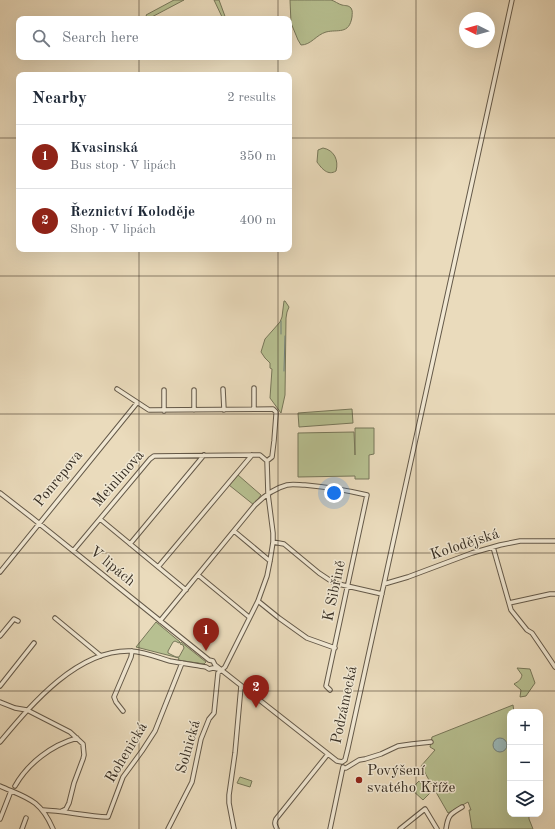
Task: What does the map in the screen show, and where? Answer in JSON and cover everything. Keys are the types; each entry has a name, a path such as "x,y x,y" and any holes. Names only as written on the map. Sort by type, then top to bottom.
{"street":[{"name":"Podzámecká","path":"344,768 342,762 345,760 348,748 512,0"},
{"path":"254,388 254,409"},
{"path":"118,389 149,410 273,410 276,412 274,441 272,457 267,461"},
{"path":"224,389 224,410"},
{"path":"164,390 164,411"},
{"path":"194,390 194,410"},
{"name":"Ponrepova","path":"0,572 137,402"},
{"name":"Meinlinova","path":"73,551 153,457 157,455 260,455 267,461"},
{"path":"130,544 204,455"},
{"path":"158,567 252,455"},
{"name":"Solnická","path":"168,829 192,782 201,739 209,719 214,713 218,673 225,667 258,601 267,576 273,542 268,494 267,461"},
{"name":"K Sibřině","path":"268,494 288,485 292,485 322,487 367,495 326,686 330,690"},
{"name":"V lipách","path":"0,492 209,660"},
{"path":"160,621 255,505 268,494"},
{"path":"100,519 186,590"},
{"path":"234,531 270,561"},
{"name":"Kolodějská","path":"384,584 493,547 520,541 555,541"},
{"path":"273,542 284,544 319,573 334,583 382,594"},
{"path":"493,547 510,610 527,630 532,633 555,667"},
{"path":"198,575 249,617"},
{"path":"509,603 555,594"},
{"path":"258,601 299,633 317,642 335,648"},
{"path":"55,618 100,656"},
{"path":"0,636 14,619 18,621"},
{"path":"0,686 34,643"},
{"path":"0,742 27,710 60,680 77,667 100,656 120,651 132,651 206,667 209,669 214,667 220,670 337,762 342,762"},
{"path":"123,711 114,697 131,657 132,651"},
{"path":"206,667 206,663 209,660 214,663 214,667"},
{"name":"Rohenická","path":"43,810 108,817 123,777 155,731 182,663"},
{"path":"234,829 229,795 235,754 241,686"},
{"path":"0,702 16,708 27,710 70,732 83,744 84,755 74,783 69,804 66,809 61,811"},
{"path":"15,786 20,777 40,757 62,744 77,738"},
{"path":"330,829 344,768 359,760 398,746 431,742"},
{"path":"277,829 275,826 276,819 328,754"},
{"path":"0,786 36,803 43,810 53,829"},
{"path":"0,819 11,791"},
{"path":"446,829 447,822 451,814 462,808"},
{"path":"400,829 426,809 437,829"},
{"path":"22,829 26,818"}],"green space":[{"path":"174,0 184,0 154,16 146,15"},
{"path":"214,0 219,0 225,16 222,16"},
{"path":"290,0 331,0 341,5 348,6 352,11 351,23 346,29 326,32 305,45 301,45 298,40 292,25 292,16 291,16"},
{"path":"323,148 333,153 335,156 337,163 336,171 330,173 323,169 317,162 318,150"},
{"path":"284,301 289,307 286,318 285,395 281,413 270,398 272,369 270,368 270,363 261,352 265,339 280,322"},
{"path":"352,409 353,423 299,427 298,413"},
{"path":"355,428 374,428 374,454 369,455 369,479 355,479 355,476 298,477 298,433 354,432 355,455"},
{"path":"238,475 261,495 254,505 229,485"},
{"path":"156,622 180,642 173,642 168,653 179,657 184,648 183,645 180,644 181,642 206,662 204,664 178,660 179,658 136,647"},
{"path":"517,668 530,669 535,683 526,696 520,697 521,690 514,684 520,680 522,675"},
{"path":"513,705 514,709 507,709 507,817 529,817 533,829 472,829 469,810 471,810 468,802 448,813 421,766 435,750 430,747 432,737"},
{"path":"240,777 252,781 250,787 237,783"},
{"path":"419,781 430,793 423,800 411,789"}],"water":[{"path":"497,738 503,738 507,742 507,748 503,752 497,752 493,748 493,742"}],"waterway":[{"path":"281,321 281,334"},
{"path":"284,371 285,336"}],"place":[{"name":"Kvasinská","path":"206,651"},
{"name":"Řeznictví Koloděje","path":"256,708"},
{"name":"Povýšení svatého Kříže","path":"359,780"}]}
